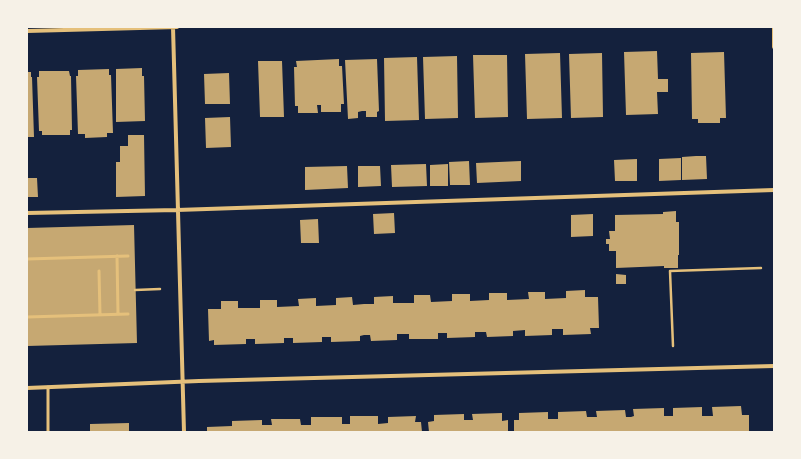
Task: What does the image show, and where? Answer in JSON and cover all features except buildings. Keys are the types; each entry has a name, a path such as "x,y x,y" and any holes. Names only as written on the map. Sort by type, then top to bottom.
{"street":[{"path":"173,27 184,432"},
{"path":"27,31 177,27"},
{"path":"774,27 774,47"},
{"path":"27,213 177,210 774,190"},
{"path":"27,388 183,382 774,366"}],"lane":[{"path":"117,256 118,314"},
{"path":"27,259 128,256"},
{"path":"99,271 100,315"},
{"path":"27,317 128,314"},
{"path":"48,387 48,432"}],"path":[{"path":"673,346 670,271 761,268"},
{"path":"135,290 160,289"}]}
